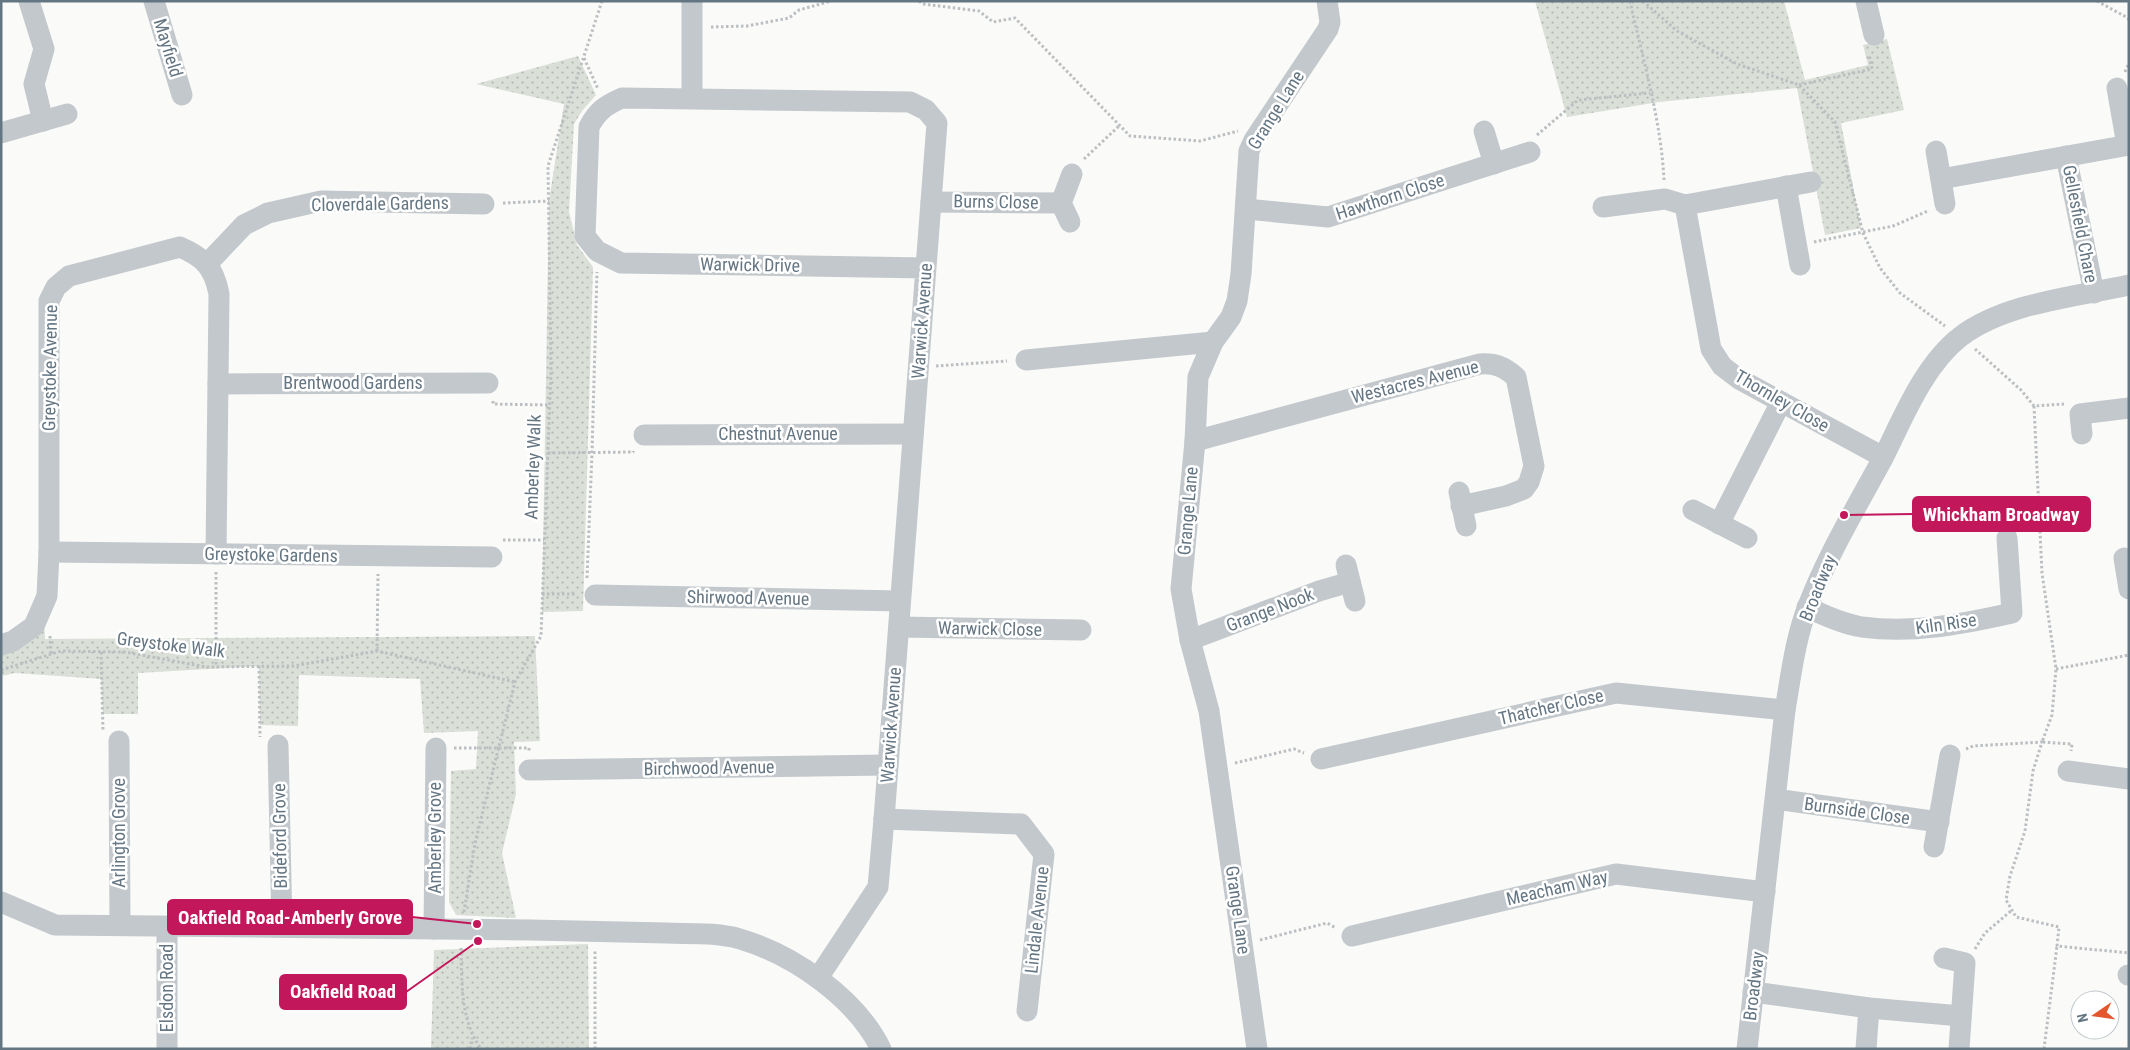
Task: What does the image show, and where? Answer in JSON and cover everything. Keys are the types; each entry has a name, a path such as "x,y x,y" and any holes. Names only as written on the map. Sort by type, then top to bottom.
{"street":[{"path":"29,1 44,49 34,84 43,121"},
{"name":"Mayfield","path":"154,1 182,95"},
{"path":"692,1 692,98"},
{"name":"Grange Lane","path":"1257,1049 1209,711 1190,640 1181,589 1198,377 1213,342 1231,317 1237,301 1246,209 1248,151 1328,29 1330,22 1327,1"},
{"path":"1866,1 1874,35"},
{"name":"Gellesfield Chare","path":"1941,179 2128,145 2117,88"},
{"name":"Warwick Avenue","path":"606,106 622,98 910,102 926,110 937,123 878,887 818,978"},
{"path":"591,244 589,127 595,114 606,106"},
{"path":"1,133 66,114"},
{"path":"1484,131 1494,164"},
{"name":"Hawthorn Close","path":"1246,209 1328,217 1530,152"},
{"path":"1936,152 1945,204"},
{"name":"Gellesfield Chare","path":"2066,156 2094,293"},
{"name":"Burns Close","path":"1070,222 1061,203 1072,174"},
{"path":"1602,207 1664,199 1685,205 1811,182"},
{"path":"1786,186 1798,255"},
{"name":"Cloverdale Gardens","path":"207,264 244,225 268,213 321,201 484,204"},
{"name":"Burns Close","path":"931,202 1061,203"},
{"name":"Thornley Close","path":"1685,205 1711,349 1722,366 1739,379 1883,457"},
{"name":"Warwick Drive","path":"591,244 620,263 926,268"},
{"name":"Greystoke Avenue","path":"1,645 13,641 34,626 47,596 49,552 49,302 56,287 69,276 180,247 198,255 207,264"},
{"path":"207,264 215,277 219,294 216,554"},
{"name":"Broadway","path":"1746,1049 1785,710 1794,656 1807,608 1836,544 1920,388 1946,350 1960,337 1998,316 2129,285"},
{"path":"1026,360 1213,342"},
{"name":"Westacres Avenue","path":"1194,441 1480,364 1505,367 1516,377 1534,466 1529,482 1524,489 1506,496 1460,498 1466,526"},
{"name":"Brentwood Gardens","path":"218,384 488,383"},
{"path":"1719,524 1781,402"},
{"path":"2081,424 2129,408"},
{"name":"Chestnut Avenue","path":"644,435 913,434"},
{"path":"1693,510 1747,538"},
{"name":"Kiln Rise","path":"1807,608 1861,627 1911,630 1974,621 2012,613 2007,538"},
{"name":"Greystoke Gardens","path":"49,552 492,557"},
{"path":"2124,558 2129,589"},
{"name":"Grange Nook","path":"1190,640 1319,591 1350,583"},
{"name":"Shirwood Avenue","path":"586,592 900,601"},
{"name":"Warwick Close","path":"899,627 1081,630"},
{"name":"Thatcher Close","path":"1321,759 1616,693 1785,710"},
{"name":"Arlington Grove","path":"119,740 120,925"},
{"name":"Bideford Grove","path":"278,745 282,927"},
{"name":"Amberley Grove","path":"434,929 436,748"},
{"path":"1934,847 1950,755"},
{"name":"Birchwood Avenue","path":"529,770 888,765"},
{"path":"2068,771 2129,779"},
{"name":"Burnside Close","path":"1776,799 1939,822"},
{"name":"Lindale Avenue","path":"884,819 1021,824 1044,854 1026,1011"},
{"name":"Meacham Way","path":"1352,936 1616,874 1765,892"},
{"path":"1,902 55,924 167,927 596,931 713,935 740,939 780,956 818,978 856,1010 874,1035 881,1049"},
{"name":"Elsdon Road","path":"167,927 167,1049"},
{"path":"1944,958 1965,963 1959,1049"},
{"path":"1753,992 1869,1008 1961,1016"},
{"path":"1866,1049 1869,1008"}],"path":[{"name":"Amberley Walk","path":"472,1037 462,1004 461,929 476,843 515,682 541,636 550,405 548,166 602,1"},
{"path":"692,25 747,26 789,18 798,10 831,1"},
{"path":"919,1 923,4 979,11 993,22 1015,18 1130,136 1200,141 1237,130 1254,140"},
{"path":"1630,1 1663,161 1664,199"},
{"path":"1643,1 1676,31 1737,64 1799,84 1835,122 1863,233 1880,268 1900,293 1992,363 2021,390 2034,406 2042,573 2056,670 2052,715 2033,771 2025,831 2006,900 2016,916 2060,927 2044,1049"},
{"path":"2097,1 2128,18 2129,21"},
{"path":"1799,84 1872,69 1866,41 1874,35"},
{"path":"584,58 606,106"},
{"path":"1530,152 1530,141 1578,100 1650,93"},
{"path":"1072,174 1090,153 1120,125"},
{"path":"484,204 549,201"},
{"path":"1798,255 1863,233 1893,226 1945,204"},
{"path":"542,594 586,592 592,453 591,244"},
{"path":"918,367 1026,360"},
{"path":"488,383 494,404 550,405"},
{"path":"2034,406 2078,403 2081,424"},
{"path":"548,453 633,452 632,435 644,435"},
{"path":"492,557 496,540 544,540"},
{"path":"216,554 216,667"},
{"path":"376,651 379,556"},
{"name":"Greystoke Walk","path":"1,670 62,651 124,652 206,667 216,667 294,666 376,651 515,682"},
{"path":"101,652 103,731 119,740"},
{"path":"2056,670 2129,655"},
{"path":"259,666 260,745 278,745"},
{"path":"1950,755 1973,746 2042,742 2072,744 2068,771"},
{"path":"436,748 529,748"},
{"path":"1218,767 1294,749 1321,759"},
{"path":"1965,963 1985,933 2012,910"},
{"path":"1243,945 1328,923 1352,936"},
{"path":"595,1049 596,931"},
{"path":"2057,946 2129,954"},
{"path":"470,1049 472,1037"},
{"path":"472,1037 481,1049"}],"shaded area":[{"path":"1535,1 1784,1 1805,80 1868,65 1863,45 1887,39 1904,110 1841,123 1861,228 1825,235 1797,88 1659,102 1567,117"},
{"path":"578,56 596,95 574,124 569,212 577,245 593,267 583,611 542,612 549,201 564,104 476,84"},
{"path":"44,619 45,639 535,636 540,741 514,742 516,794 502,853 516,918 456,915 449,902 451,771 476,769 478,731 424,733 420,679 299,675 298,726 260,725 259,666 138,673 138,714 103,714 101,679 15,673 1,676 1,653"},
{"path":"588,944 589,1049 431,1049 434,950"}],"place":[{"name":"Whickham Broadway","path":"1844,515"},
{"name":"Oakfield Road-Amberly Grove","path":"477,924"},
{"name":"Oakfield Road","path":"478,941"}]}
